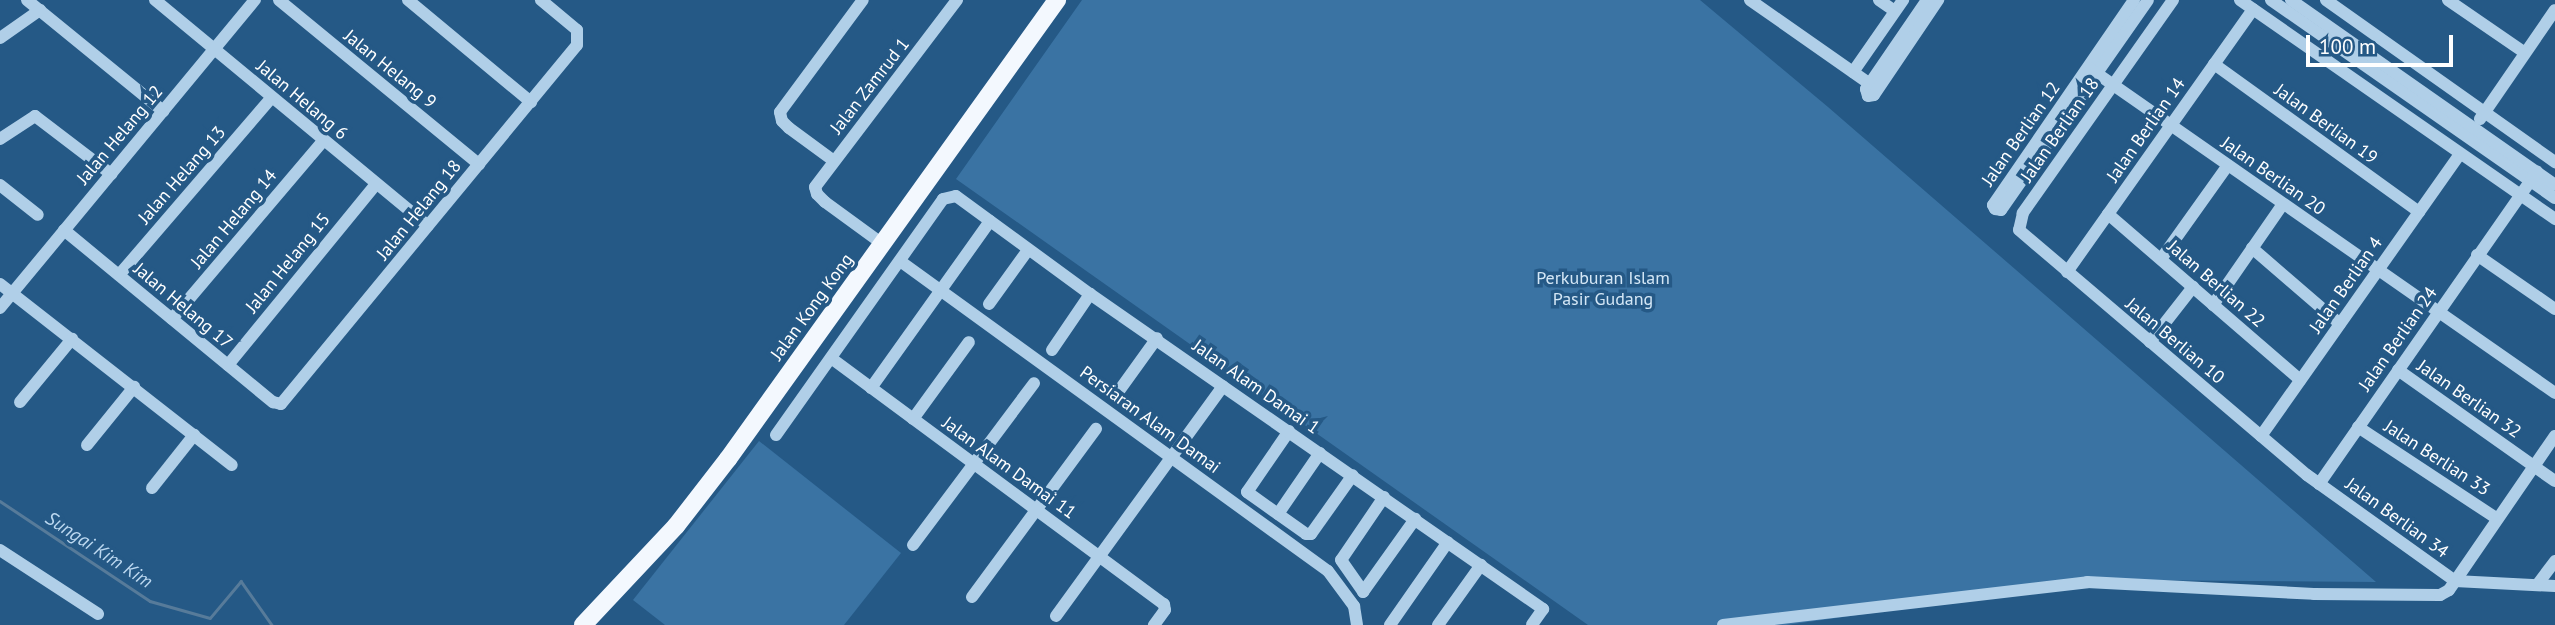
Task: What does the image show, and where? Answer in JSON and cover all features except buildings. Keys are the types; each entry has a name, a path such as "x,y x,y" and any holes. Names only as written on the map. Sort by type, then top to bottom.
{"main road":[{"name":"Jalan Kong Kong","path":"583,625 676,526 884,244 1057,0"}],"street":[{"path":"27,0 163,111"},
{"name":"Jalan Helang 6","path":"155,0 428,226"},
{"name":"Jalan Helang 12","path":"0,308 255,0"},
{"name":"Jalan Helang 9","path":"279,0 480,164"},
{"path":"408,0 531,102"},
{"name":"Jalan Helang 18","path":"281,404 577,45 579,35 574,27 541,0"},
{"path":"834,161 789,128 782,121 780,113 784,104 863,0"},
{"name":"Jalan Zamrud 1","path":"884,244 817,194 815,187 957,0"},
{"path":"1750,0 1870,84"},
{"path":"1879,0 1895,11"},
{"path":"1853,72 1903,0"},
{"path":"1927,0 1870,84 1866,92 1870,96 1938,0"},
{"name":"Jalan Berlian 12","path":"2134,0 2093,72 2001,210 1995,209 1993,205 2093,72 2148,0"},
{"name":"Jalan Berlian 18","path":"2067,272 2022,234 2018,223 2173,0"},
{"path":"2240,0 2555,219"},
{"path":"2271,0 2534,176 2555,185"},
{"path":"2291,0 2474,127 2534,176 2555,198"},
{"path":"2326,0 2484,113 2553,157"},
{"path":"2448,0 2525,53"},
{"name":"Jalan Berlian 14","path":"2067,272 2253,9"},
{"path":"0,38 40,10"},
{"path":"2474,127 2555,10"},
{"name":"Jalan Berlian 19","path":"2214,64 2419,212"},
{"name":"Jalan Berlian 20","path":"2093,72 2555,393"},
{"name":"Jalan Helang 13","path":"118,275 271,98"},
{"path":"0,139 35,116 111,174"},
{"name":"Jalan Helang 14","path":"172,319 323,141"},
{"name":"Jalan Berlian 4","path":"2261,436 2459,153"},
{"path":"2161,259 2228,165"},
{"name":"Jalan Berlian 24","path":"2319,484 2534,176"},
{"name":"Jalan Helang 15","path":"228,365 376,184"},
{"path":"0,185 38,215"},
{"name":"Jalan Alam Damai 1","path":"900,261 943,199 956,196 1090,294 1157,338 1543,609 1532,625"},
{"path":"2213,305 2283,204"},
{"name":"Jalan Berlian 22","path":"2108,214 2300,380"},
{"path":"871,388 990,222"},
{"name":"Jalan Helang 17","path":"64,230 273,402 281,404"},
{"path":"2252,248 2340,324"},
{"path":"989,304 1028,250"},
{"path":"2477,255 2555,309"},
{"path":"776,435 900,261"},
{"name":"Persiaran Alam Damai","path":"900,261 1328,570 1354,607 1357,625"},
{"name":"Jalan Berlian 10","path":"2067,272 2319,484"},
{"path":"0,284 232,465"},
{"path":"2150,342 2193,287"},
{"path":"1052,350 1090,294"},
{"path":"1116,395 1157,338"},
{"path":"20,402 72,339"},
{"path":"913,419 969,342"},
{"name":"Jalan Alam Damai 11","path":"831,358 1165,607 1154,625"},
{"name":"Jalan Berlian 32","path":"2398,370 2555,481"},
{"path":"913,545 1034,383"},
{"path":"1056,616 1223,386"},
{"path":"87,445 134,387"},
{"name":"Jalan Berlian 33","path":"2358,427 2496,518"},
{"path":"972,597 1096,429"},
{"path":"1289,431 1247,492 1278,514 1311,534 1353,475"},
{"path":"152,488 194,435"},
{"path":"1723,625 2087,582 2409,597 2440,595 2449,590 2496,518 2555,436"},
{"path":"1278,514 1321,453"},
{"name":"Jalan Berlian 34","path":"2319,484 2455,581"},
{"path":"1384,497 1341,560 1363,592 1415,519"},
{"path":"1390,625 1448,542"},
{"path":"0,550 98,614"},
{"path":"2538,585 2555,561"},
{"path":"1438,625 1481,565"},
{"path":"2455,581 2555,586"}],"green space":[{"name":"Perkuburan Islam Pasir Gudang","path":"1082,0 1700,0 1828,107 2376,582 2110,580 1786,625 1588,625 956,179"},
{"path":"759,441 901,553 844,625 665,625 633,600"}],"waterway":[{"name":"Sungai Kim Kim","path":"0,501 150,601 210,618 241,581 272,625"}]}
